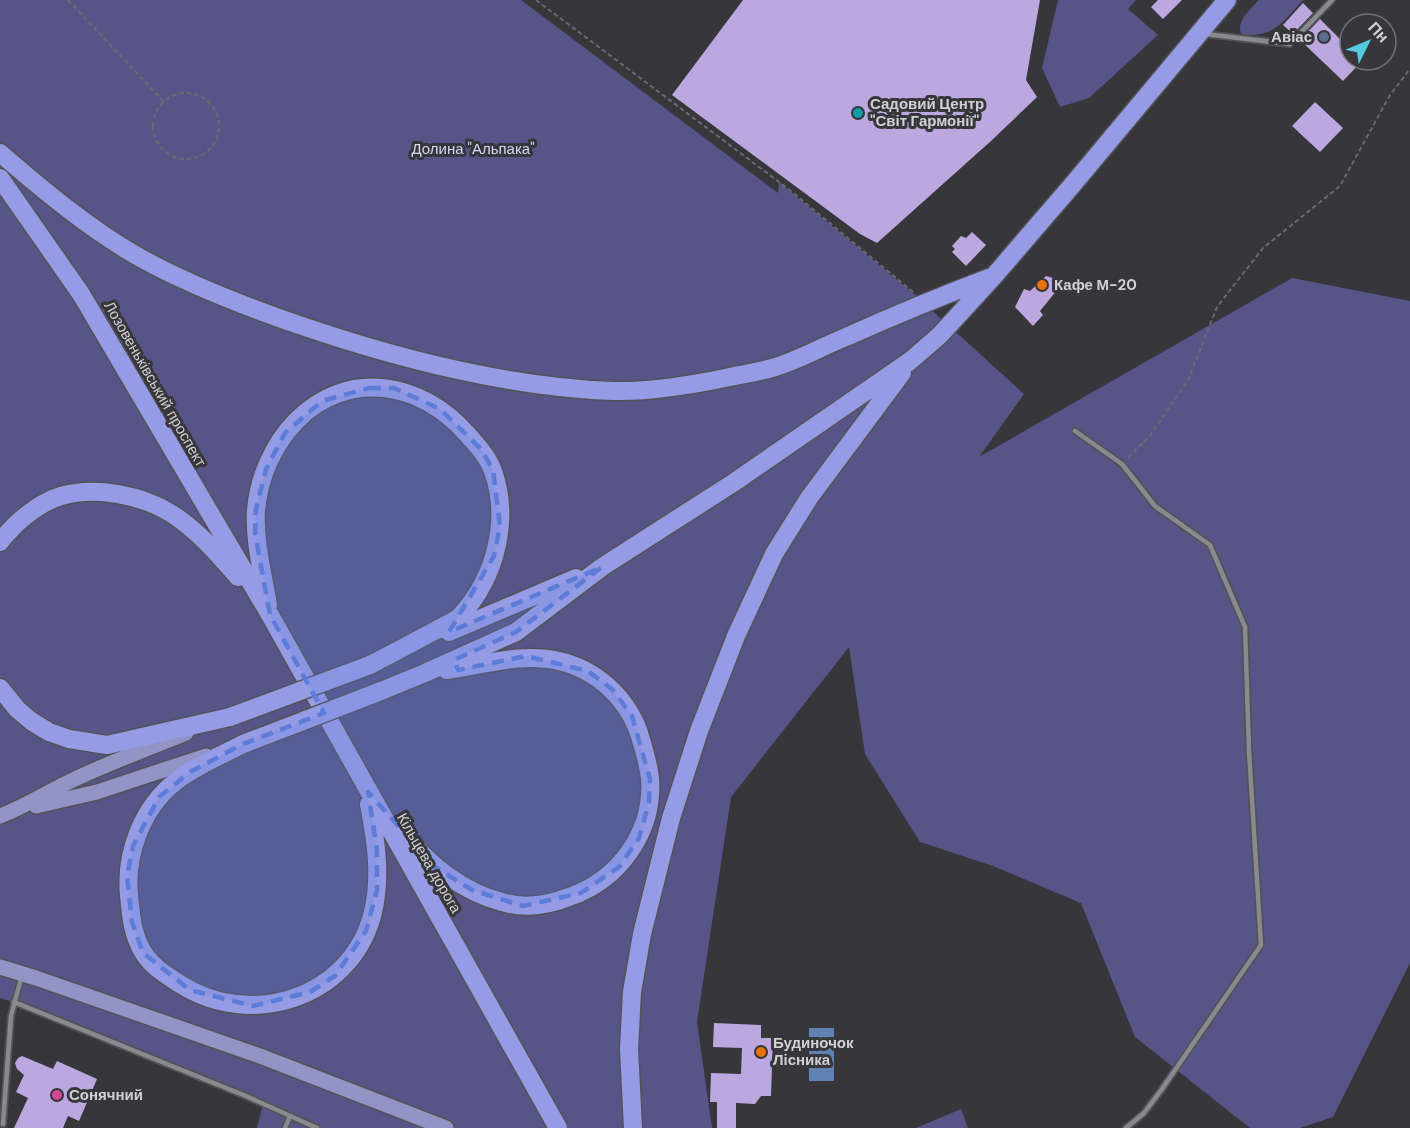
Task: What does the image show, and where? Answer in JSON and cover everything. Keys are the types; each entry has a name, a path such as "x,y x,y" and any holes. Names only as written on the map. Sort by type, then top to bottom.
{"highway":[{"path":"367,790 377,850 376,890 372,916 354,955 335,976 310,992 267,1005 253,1006 220,1001 190,990 153,965 143,953 135,937 127,876 133,846 146,818 167,789 190,772 243,744 425,674 516,632 602,567 733,483 910,361 940,335 994,276 1227,0"},
{"path":"0,153 53,198 107,237 136,255 193,284 277,318 363,347 444,367 517,381 614,391 660,389 702,383 772,368 925,302 994,276"},
{"name":"Лозовеньківський проспект","path":"0,178 81,294 270,615"},
{"path":"633,1128 629,1049 632,992 642,934 671,818 699,731 736,636 774,554 809,498 910,361"},
{"path":"270,615 255,533 256,509 266,469 285,433 312,408 345,391 394,388 420,397 440,408 462,427 481,449 493,470 500,526 487,576 460,617 370,665"},
{"path":"0,542 22,519 41,505 61,496 89,492 145,500 171,513 191,528 224,561 270,615"},
{"path":"0,688 16,709 49,732 69,739 107,745 230,717 370,665 602,567"},
{"name":"Кільцева дорога","path":"270,615 558,1128"},
{"path":"367,790 409,841 435,867 472,890 502,902 523,906 552,903 581,893 600,882 619,867 639,838 649,803 650,779 646,754 632,716 613,690 588,671 560,661 526,656 425,674"}],"main road":[{"path":"0,816 110,763 230,717"},
{"path":"16,810 98,792 243,744"},
{"path":"0,967 261,1056 446,1128"}],"lane":[{"path":"1199,33 1290,44 1332,0"},
{"path":"1075,430 1122,464 1155,506 1210,545 1245,627 1249,751 1261,945 1162,1089 1144,1113 1126,1128"},
{"path":"3,1124 7,1049 14,1002 23,974"},
{"path":"14,1002 317,1128"},
{"path":"285,1128 290,1116"}],"path":[{"path":"68,0 164,102"},
{"path":"536,0 791,191 925,302"},
{"path":"1122,464 1149,436 1188,380 1217,307 1263,248 1340,186 1390,94 1410,69"},
{"path":"185,93 207,100 219,119 216,142 208,151 199,157 176,158 158,144 153,121 164,102 174,95 185,93"}],"highlighted area":[{"path":"369,388 394,388 440,409 481,449 493,470 500,526 494,556 449,632 602,567 516,632 454,660 458,670 526,656 588,671 613,690 632,716 650,779 649,803 639,838 619,867 581,893 523,906 472,890 435,867 368,792 377,850 377,890 366,931 335,976 310,992 253,1006 190,990 143,953 132,922 127,876 133,846 159,797 190,772 243,744 324,713 270,615 255,533 256,509 266,469 285,433 322,401"}],"green space":[{"name":"Долина \"Альпака\"","path":"0,0 521,0 778,193 779,182 914,294 1024,394 979,457 1292,278 1410,301 1410,963 1333,1117 1300,1128 1250,1128 1135,1037 1081,903 993,866 920,842 865,754 849,647 731,797 697,1022 712,1128 257,1128 263,1104 0,998"},
{"path":"1058,0 1136,0 1128,9 1158,35 1089,98 1060,107 1042,68"},
{"path":"1259,0 1303,0 1277,27 1261,34 1241,34 1242,20"},
{"path":"961,1109 968,1128 916,1128"}],"water":[{"path":"809,1028 834,1028 834,1081 809,1081"}],"building":[{"name":"Садовий Центр \"Світ Гармонії\"","path":"743,0 1040,0 1026,80 1037,97 877,243 860,234 672,95"},
{"path":"1158,0 1182,0 1163,19 1151,7"},
{"path":"1303,3 1313,13 1293,34 1283,25"},
{"path":"1320,19 1338,37 1338,72 1352,72 1343,81 1300,40"},
{"path":"1315,102 1343,128 1320,152 1292,126"},
{"path":"972,232 986,245 966,266 952,252 955,249 952,246 961,236 966,238"},
{"path":"1046,276 1057,279 1062,284 1040,311 1043,315 1033,326 1015,307 1024,289 1030,291"},
{"path":"714,1023 761,1025 761,1038 773,1038 771,1096 761,1096 755,1104 736,1103 736,1128 717,1128 717,1102 710,1102 711,1073 741,1074 742,1048 713,1047"},
{"name":"Сонячний","path":"22,1056 53,1069 57,1061 97,1079 79,1121 68,1116 63,1128 14,1128 28,1098 16,1092 24,1075 17,1069 15,1063"}],"place":[{"name":"Авіас","path":"1324,37"},
{"name":"Садовий Центр \"Світ Гармонії\"","path":"858,113"},
{"name":"Кафе М-20","path":"1042,285"},
{"name":"Будиночок Лісника","path":"761,1052"},
{"name":"Сонячний","path":"57,1095"}]}
